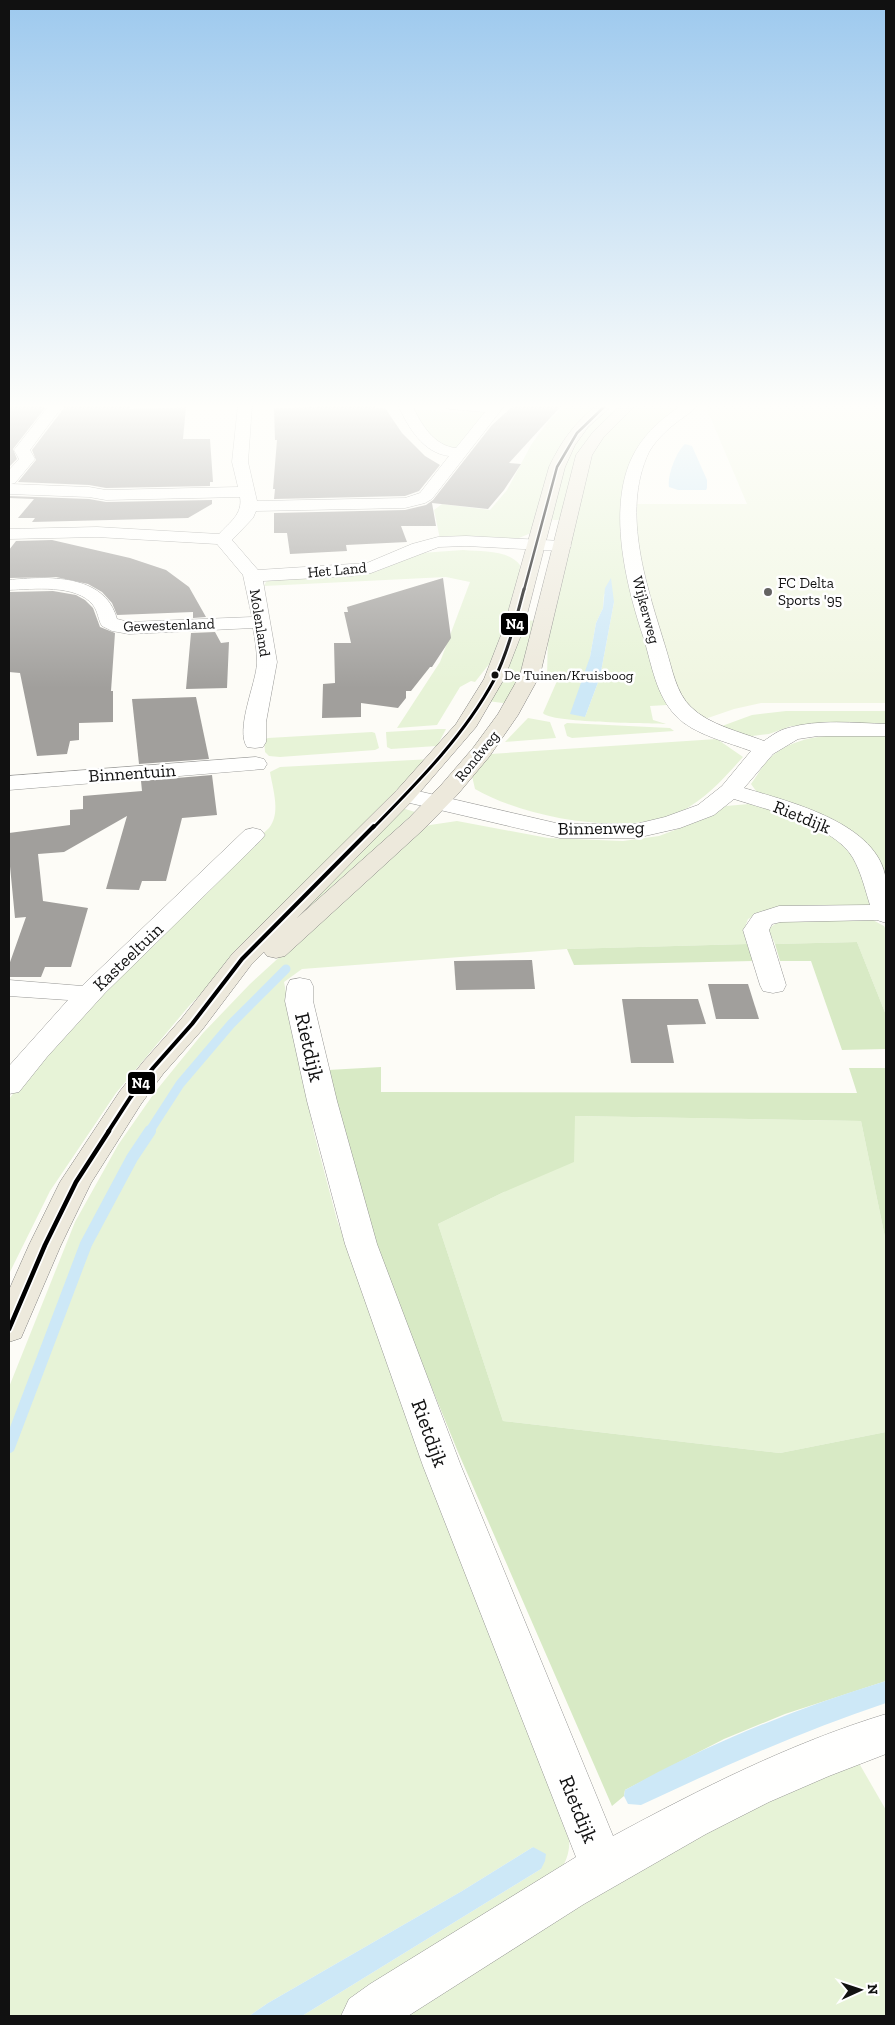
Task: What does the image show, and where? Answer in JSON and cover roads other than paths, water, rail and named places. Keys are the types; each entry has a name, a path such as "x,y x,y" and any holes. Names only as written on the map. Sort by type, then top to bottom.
{"main road":[{"name":"Rondweg","path":"9,1329 45,1245 76,1182 130,1098 153,1068 192,1024 242,959 406,795 466,727 494,679 513,630 547,500"},
{"name":"Rondweg","path":"192,1024 438,803 500,728 520,698 530,675 573,500"}],"street":[{"path":"9,534 97,532 223,539 247,514 248,500"},
{"path":"268,500 405,503 420,500"},
{"name":"Wijkerweg","path":"631,500 630,540 638,590 672,697 686,714 709,726 765,749"},
{"name":"Molenland","path":"223,539 228,548 253,576 261,622 267,662 257,715 255,742"},
{"name":"Het Land","path":"253,576 352,571 371,568 418,548 561,551"},
{"name":"Gewestenland","path":"9,585 46,584 67,586 84,591 99,599 108,621 114,627 129,628 261,622"},
{"name":"Binnenweg","path":"406,795 560,831 636,831 672,823 706,810 730,791 765,749 793,733 818,730 886,730"},
{"name":"Binnentuin","path":"9,783 256,764"},
{"name":"Rietdijk","path":"730,791 819,820 844,836 863,852 886,913"},
{"name":"Kasteeltuin","path":"9,1085 89,995 253,835"},
{"path":"773,985 756,930 763,919 779,914 886,913"},
{"name":"Rietdijk","path":"300,986 299,1001 322,1101 361,1244 442,1466 602,1866"},
{"path":"9,988 63,991 89,995"},
{"name":"Rietdijk","path":"366,2016 602,1866 700,1812 769,1779 886,1734"}],"water":[{"path":"611,578 614,602 600,677 585,717 570,714 590,657 596,623 603,608 605,588"},
{"path":"886,1681 886,1703 762,1750 641,1805 628,1804 624,1796 625,1790 721,1742 786,1715"},
{"path":"533,1847 546,1854 541,1869 302,2016 249,2016 268,2003 462,1891"}],"waterway":[{"path":"149,1132 180,1084 231,1024 286,969"},
{"path":"9,1447 86,1244 132,1158 150,1131"}],"place":[{"name":"FC Delta Sports '95","path":"768,592"},
{"name":"De Tuinen/Kruisboog","path":"495,675"}]}
